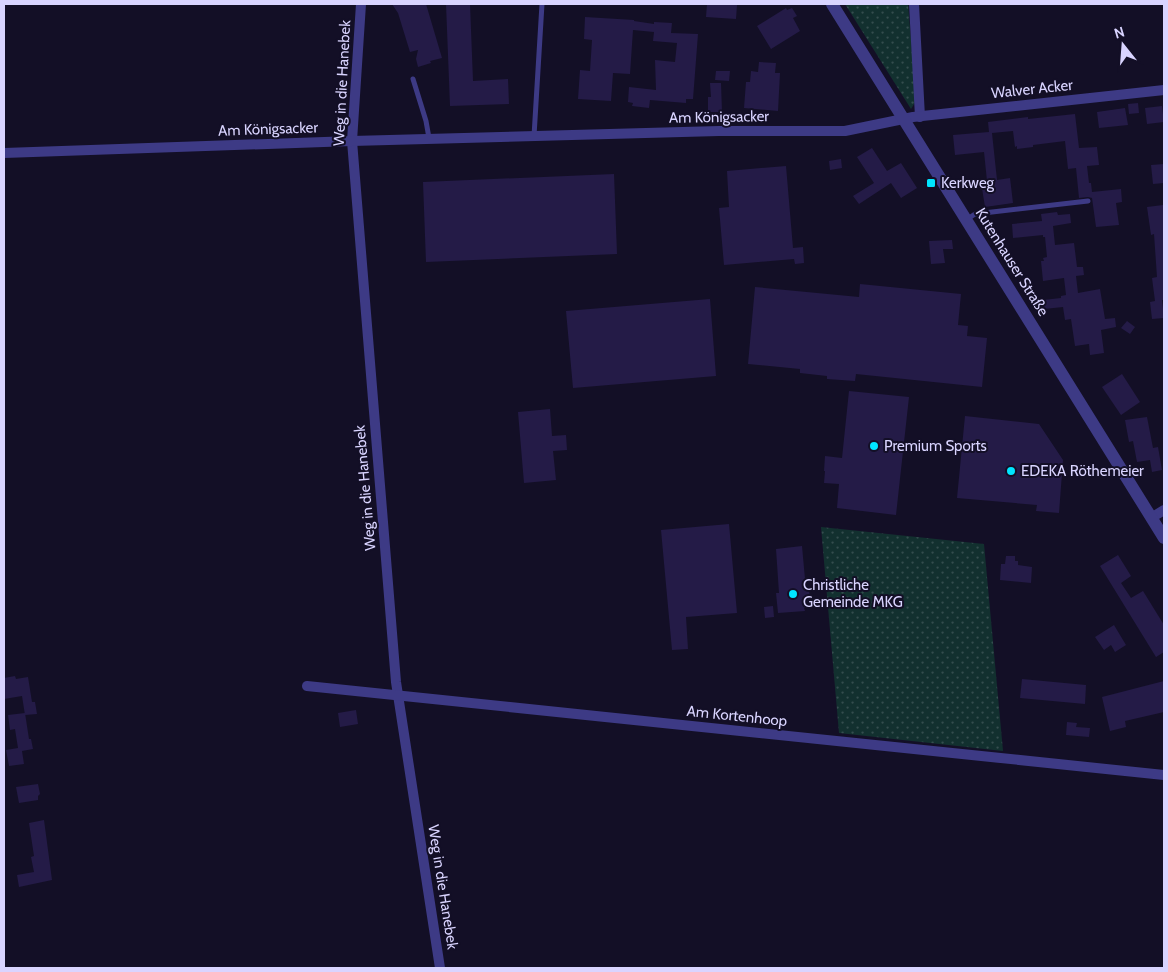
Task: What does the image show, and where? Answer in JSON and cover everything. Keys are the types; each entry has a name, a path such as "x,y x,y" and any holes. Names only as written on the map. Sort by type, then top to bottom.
{"street":[{"name":"Weg in die Hanebek","path":"361,4 352,141 396,682 440,968"},
{"name":"Kutenhauser Straße","path":"832,4 1164,538"},
{"path":"914,4 920,117"},
{"name":"Walver Acker","path":"903,119 1164,90"},
{"name":"Am Königsacker","path":"4,153 719,131 845,131 903,119"},
{"path":"1151,518 1164,510"},
{"name":"Am Kortenhoop","path":"307,686 1164,775"}],"lane":[{"path":"534,136 542,4"},
{"path":"414,79 429,139"},
{"path":"966,220 975,214 1088,201"}],"green space":[{"path":"845,4 908,4 916,101 911,109"},
{"path":"821,527 984,544 1003,751 839,733"}],"building":[{"path":"392,4 426,4 442,58 418,67 416,59 418,50 410,52 398,13"},
{"path":"446,4 470,4 473,81 508,79 509,104 450,106"},
{"path":"707,4 737,5 736,19 706,17"},
{"path":"786,8 787,10 792,8 797,16 793,18 800,31 771,49 757,26"},
{"path":"585,17 634,20 654,24 654,22 672,23 671,33 698,34 693,99 686,99 686,103 650,100 649,108 632,106 633,103 628,102 629,87 656,90 655,60 675,62 677,43 653,41 654,32 633,30 630,74 613,73 611,101 578,99 580,70 590,71 592,40 584,39"},
{"path":"759,62 776,63 775,73 780,73 778,111 744,108 746,82 750,82 751,71 758,72"},
{"path":"716,71 730,71 729,81 715,80"},
{"path":"710,83 721,83 722,112 708,112 708,97 711,97"},
{"path":"1138,103 1139,113 1129,114 1128,104"},
{"path":"1162,106 1164,122 1147,124 1145,108"},
{"path":"1125,108 1128,125 1099,128 1097,112"},
{"path":"1075,114 1079,148 1097,147 1099,165 1087,166 1092,192 1121,189 1122,202 1116,203 1119,225 1096,227 1092,198 1079,198 1076,168 1068,169 1065,141 1017,149 1017,146 1015,147 1013,131 992,133 997,180 1010,178 1013,203 985,207 981,182 987,181 984,152 955,155 953,135 989,132 988,122"},
{"path":"872,148 887,171 901,163 917,188 901,198 891,183 859,204 853,196 874,183 857,157"},
{"path":"841,159 842,168 830,170 829,161"},
{"path":"1164,164 1164,183 1153,184 1151,165"},
{"path":"786,166 793,248 803,247 804,263 795,264 794,259 724,265 719,208 729,207 727,171"},
{"path":"614,174 617,254 426,262 423,182"},
{"path":"1163,205 1164,300 1162,300 1164,318 1152,319 1150,302 1155,301 1152,278 1157,277 1154,234 1151,235 1147,207"},
{"path":"1057,212 1058,215 1070,214 1071,223 1053,226 1055,245 1074,243 1077,267 1083,267 1084,275 1076,276 1078,293 1100,289 1105,319 1115,318 1116,327 1101,330 1104,353 1090,355 1089,344 1075,346 1071,319 1065,320 1063,307 1044,309 1043,300 1061,298 1061,296 1066,295 1064,278 1043,281 1041,261 1044,261 1043,258 1047,257 1045,237 1043,235 1013,238 1012,224 1042,221 1041,214"},
{"path":"952,240 953,249 943,249 945,263 931,264 929,241"},
{"path":"860,284 961,294 958,325 968,326 967,336 987,338 982,387 856,374 855,381 827,379 827,376 800,373 800,369 748,364 755,287 859,297"},
{"path":"710,299 716,376 573,388 566,311"},
{"path":"1127,321 1135,327 1130,334 1121,328"},
{"path":"1122,374 1140,402 1121,415 1102,387"},
{"name":"Premium Sports","path":"849,391 909,397 896,515 837,508 839,484 824,483 825,456 842,458"},
{"path":"550,409 552,436 566,435 567,450 553,451 556,480 524,483 518,412"},
{"name":"EDEKA Röthemeier","path":"965,416 1039,424 1063,460 1059,513 1036,511 1037,505 957,498"},
{"path":"1147,417 1153,448 1158,447 1162,470 1152,472 1150,460 1137,462 1133,441 1129,442 1125,420"},
{"path":"729,524 737,613 686,617 688,649 672,650 661,530"},
{"path":"802,546 806,590 809,590 811,607 804,608 805,611 778,613 776,593 779,593 776,549"},
{"path":"1118,555 1131,576 1121,583 1131,598 1143,591 1164,625 1164,652 1156,657 1100,566"},
{"path":"1006,556 1015,556 1015,561 1018,561 1018,565 1032,567 1031,583 1000,580 1001,564 1005,564"},
{"path":"773,606 774,617 765,618 764,607"},
{"path":"1114,625 1126,645 1115,652 1111,645 1104,650 1095,637"},
{"path":"15,676 16,679 28,677 32,702 35,702 37,714 25,715 22,696 4,699 4,678"},
{"path":"1022,679 1086,685 1085,704 1020,698"},
{"path":"1164,681 1164,712 1125,721 1126,727 1110,731 1102,697"},
{"path":"356,710 358,724 340,727 338,713"},
{"path":"25,713 29,739 31,739 33,749 22,751 24,764 9,766 6,750 18,748 15,729 10,730 8,715"},
{"path":"1067,722 1077,723 1076,727 1090,728 1089,737 1066,735"},
{"path":"38,784 40,794 38,800 19,803 16,787"},
{"path":"44,820 52,880 19,887 17,875 34,872 31,857 34,856 29,823"}],"place":[{"name":"Kerkweg","path":"931,183"},
{"name":"Premium Sports","path":"874,446"},
{"name":"EDEKA Röthemeier","path":"1011,471"},
{"name":"Christliche Gemeinde MKG","path":"793,594"}]}
